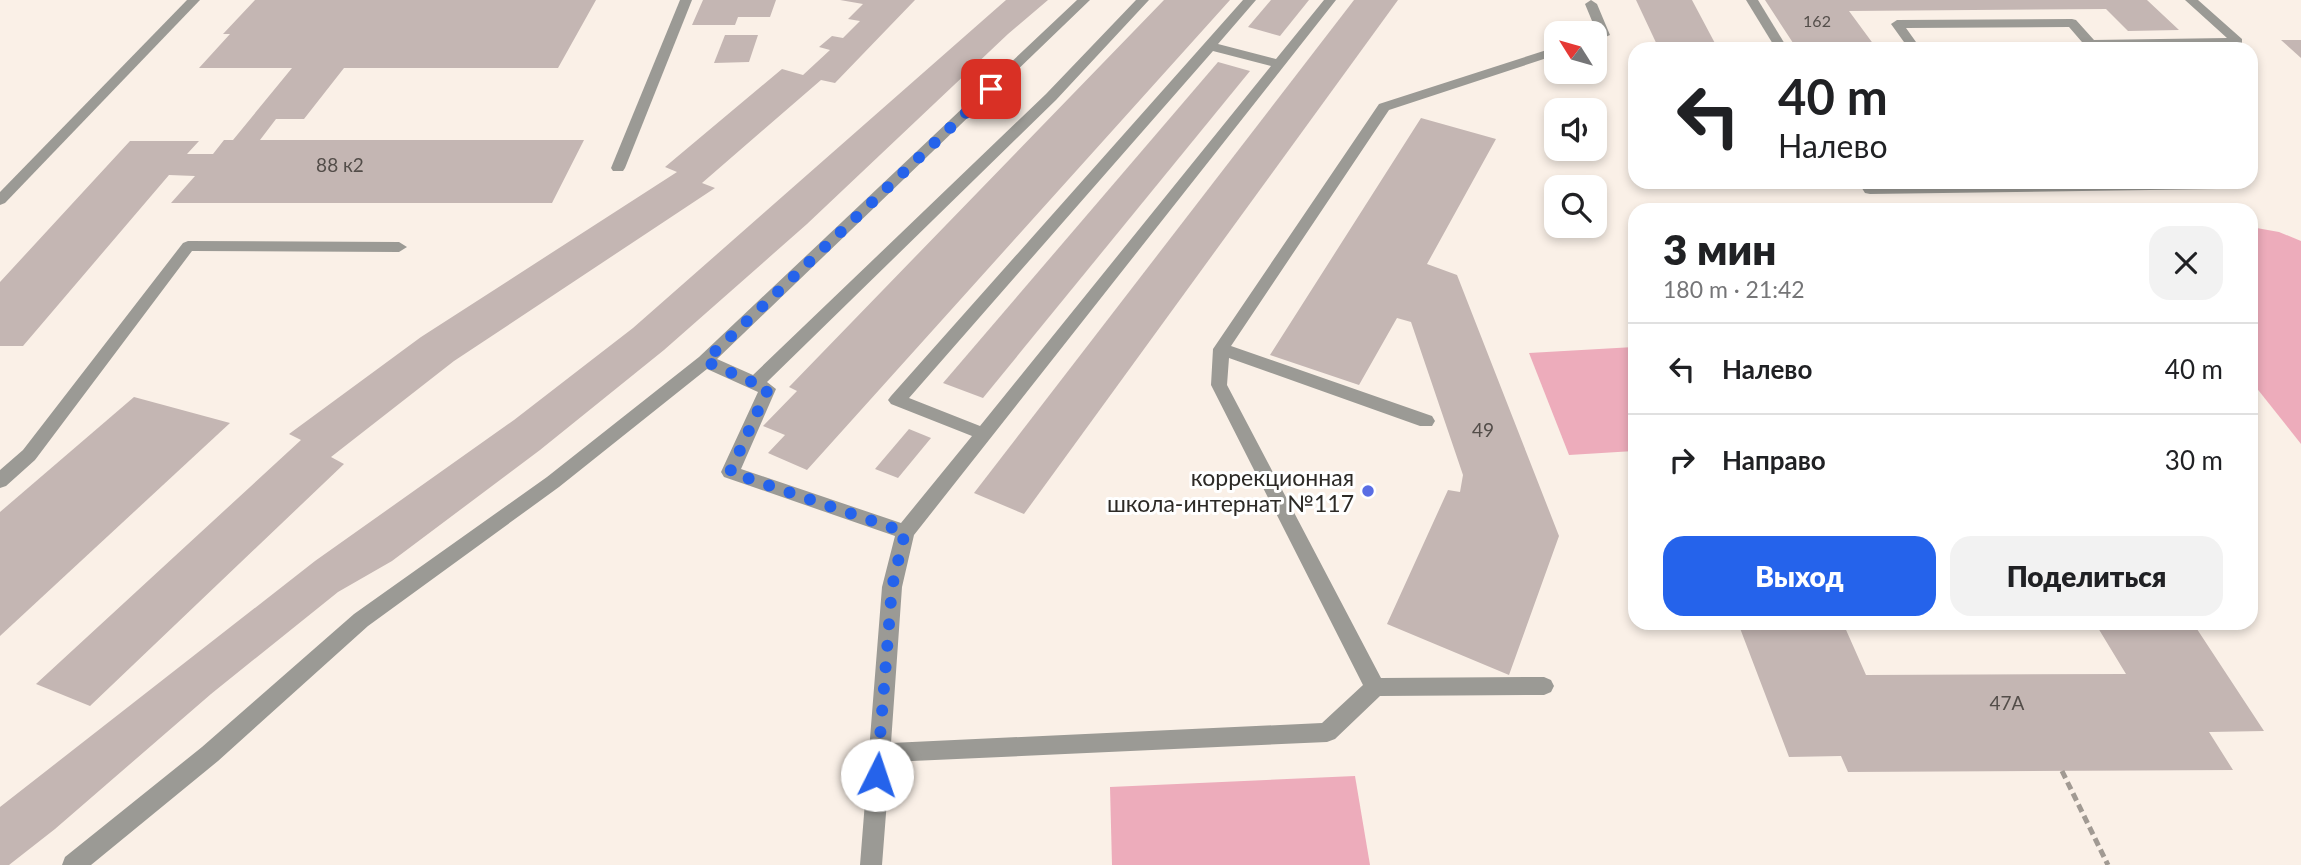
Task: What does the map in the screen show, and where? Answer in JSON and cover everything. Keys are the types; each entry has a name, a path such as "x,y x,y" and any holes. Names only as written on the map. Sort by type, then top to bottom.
{"street":[{"path":"0,200 194,0"},
{"path":"618,167 686,0"},
{"path":"73,865 209,754 361,620 553,482 705,361 1084,0"},
{"path":"755,383 1051,97 1143,0"},
{"path":"984,434 897,400 1250,0"},
{"path":"871,865 892,587 905,532 1330,0"},
{"path":"1752,0 1778,42"},
{"path":"2190,0 2238,42"},
{"path":"1591,4 1598,21"},
{"path":"1910,42 1897,24 2072,23 2089,42"},
{"path":"1210,46 1279,64"},
{"path":"1375,687 1219,385 1221,349 1384,107 1544,55"},
{"path":"1869,189 1939,189"},
{"path":"0,481 29,455 188,246 399,247"},
{"path":"1221,349 1426,421"},
{"path":"705,361 768,389 730,472 905,532"},
{"path":"879,753 1327,732 1375,687 1544,686"}],"path":[{"path":"2062,771 2108,865"}],"shaded area":[{"path":"2258,228 2279,232 2301,241 2301,444 2258,390"},
{"path":"1628,347 1628,451 1569,455 1529,353"},
{"path":"1355,776 1370,865 1112,865 1110,787"}],"building":[{"path":"255,0 596,0 558,68 344,68 304,119 276,119 260,140 584,140 552,203 171,203 195,176 169,175 23,346 0,346 0,282 130,141 199,141 187,154 213,154 224,140 233,140 292,68 199,68 230,34 223,34"},
{"path":"703,0 776,0 770,17 738,17 735,25 692,25"},
{"path":"840,0 915,0 835,83 821,80 702,183 715,188 454,361 331,457 344,464 90,706 36,684 301,440 289,434 421,337 677,172 665,167 782,69 803,75 830,50 819,47 832,36 843,38 860,21 848,19 863,4"},
{"path":"1006,0 1048,0 1008,34 807,224 664,350 540,450 392,561 338,592 211,694 55,829 9,865 0,865 0,807 315,561 514,420 633,328"},
{"path":"1164,0 1230,0 807,470 768,453 785,435 763,426 797,391 789,387"},
{"path":"1271,0 1309,0 1280,36 1248,27"},
{"path":"1354,0 1398,0 1024,514 974,493"},
{"path":"1636,0 1692,0 1714,42 1656,42"},
{"path":"1765,0 2147,0 2179,30 2128,31 2106,9 1849,11 1872,42 1792,42"},
{"path":"725,35 758,35 749,62 714,63"},
{"path":"2281,40 2301,40 2301,58"},
{"path":"1218,62 1250,71 983,398 943,383"},
{"path":"1421,118 1496,139 1427,264 1457,275 1559,536 1509,675 1387,624 1448,490 1460,492 1463,475 1411,322 1397,318 1359,385 1270,355"},
{"path":"134,397 230,423 0,636 0,512"},
{"path":"909,429 931,438 898,478 875,469"},
{"path":"1741,630 1846,630 1866,675 2126,674 2099,630 2198,630 2264,731 2209,732 2233,770 1848,772 1841,756 1789,757"}],"place":[{"name":"коррекционная школа-интернат №117","path":"1368,491"}],"route":[{"path":"877,775 892,587 905,532 730,472 768,389 705,361 991,89"}]}
